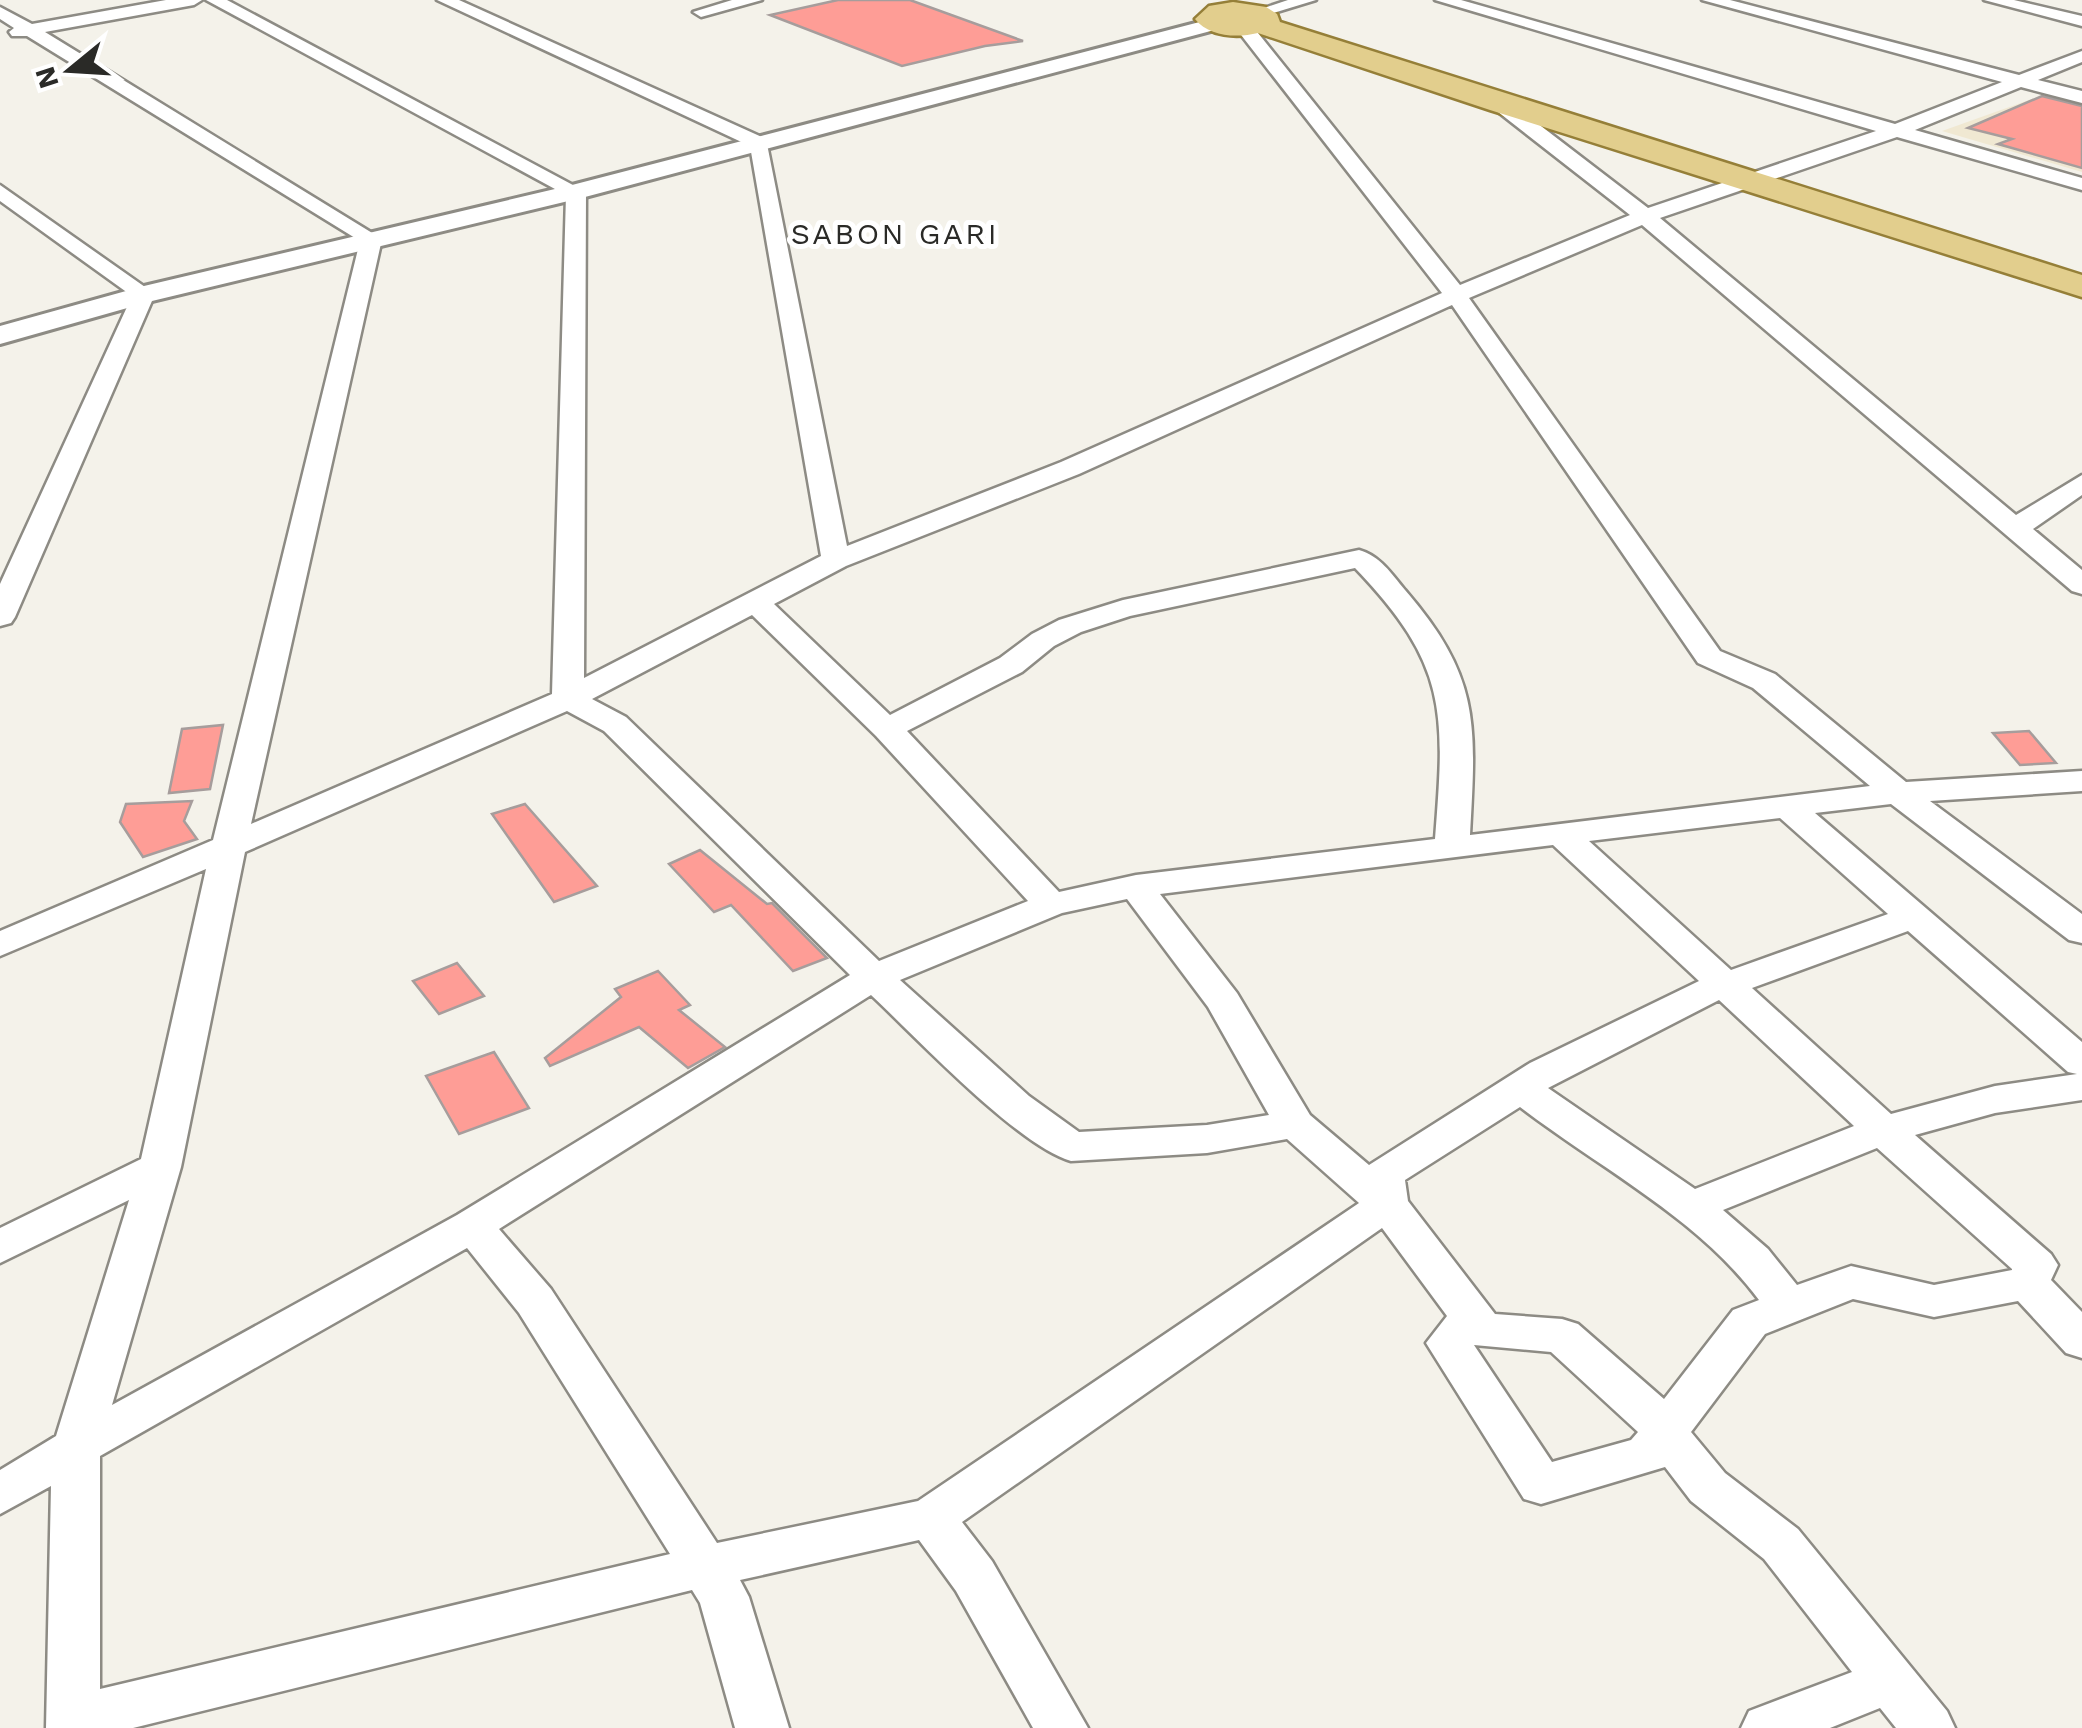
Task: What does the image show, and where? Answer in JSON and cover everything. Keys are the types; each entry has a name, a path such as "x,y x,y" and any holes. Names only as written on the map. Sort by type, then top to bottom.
{"main road":[{"path":"1209,13 1254,22 1500,104 2082,286"}],"street":[{"path":"15,33 194,0"},
{"path":"214,0 576,192"},
{"path":"444,0 759,143"},
{"path":"701,12 754,0"},
{"path":"1308,0 1254,22 1456,295 1709,657 1764,681 1898,793 2082,932"},
{"path":"1443,0 2082,184"},
{"path":"1710,0 2082,97"},
{"path":"1992,0 2082,22"},
{"path":"0,12 15,33 371,239"},
{"path":"0,335 144,294 576,192 1209,13"},
{"path":"0,944 568,699 836,560 1070,468 1456,295 1645,216 1895,131 2082,56"},
{"path":"1500,104 1645,216 2018,527 2082,585"},
{"path":"759,143 836,560"},
{"path":"0,191 144,294"},
{"path":"568,699 576,192"},
{"path":"371,239 160,1166 76,1447 73,1724 702,1567 930,1518 1387,1204"},
{"path":"0,617 144,294"},
{"path":"2018,527 2082,483"},
{"path":"888,729 1011,666 1042,640 1070,626 1123,609 1359,559 1368,564 1443,664 1458,768 1452,848"},
{"path":"756,603 888,729 1051,906"},
{"path":"568,699 615,724 874,977 1015,1106 1071,1148 1207,1139 1294,1124"},
{"path":"0,1494 76,1447 472,1226 874,977 1051,906 1136,886 1898,793 2082,780"},
{"path":"1790,808 2082,1063"},
{"path":"1563,836 2036,1265 2027,1283"},
{"path":"1136,886 1224,1002 1294,1124 1387,1204 1482,1330 1562,1336 1652,1416 1708,1487 1781,1544 1928,1728"},
{"path":"1387,1204 1384,1174 1544,1072 1726,985 1916,916"},
{"path":"1692,1207 1762,1176 1885,1132 1984,1102 2082,1087"},
{"path":"1520,1088 1692,1207 1752,1260 1788,1307"},
{"path":"0,1246 160,1166"},
{"path":"472,1226 535,1301 724,1597 762,1728"},
{"path":"1472,1317 1449,1342 1541,1484 1647,1455 1749,1322 1850,1282 1934,1301 2027,1283"},
{"path":"2027,1283 2082,1340"},
{"path":"930,1518 974,1576 1061,1728"},
{"path":"1768,1728 1890,1681"}],"shaded area":[{"path":"2046,94 2082,103 2082,172 1942,131"}],"building":[{"path":"838,0 910,0 1023,41 902,66 770,15"},
{"path":"2042,96 2082,106 2082,168 1998,144 2012,139 1968,128"},
{"path":"223,725 210,789 169,793 182,729"},
{"path":"2029,731 2056,763 2020,765 1993,733"},
{"path":"192,801 184,821 197,839 143,857 120,822 126,804"},
{"path":"525,804 597,886 554,902 492,814"},
{"path":"700,850 767,904 772,903 827,958 793,971 731,905 714,912 669,864"},
{"path":"457,963 484,996 439,1014 413,981"},
{"path":"658,971 690,1005 679,1010 725,1047 688,1068 639,1027 550,1066 545,1058 621,997 615,989"},
{"path":"494,1052 529,1108 459,1134 426,1076"}],"district":[{"name":"SABON GARI","path":"895,233"}]}
